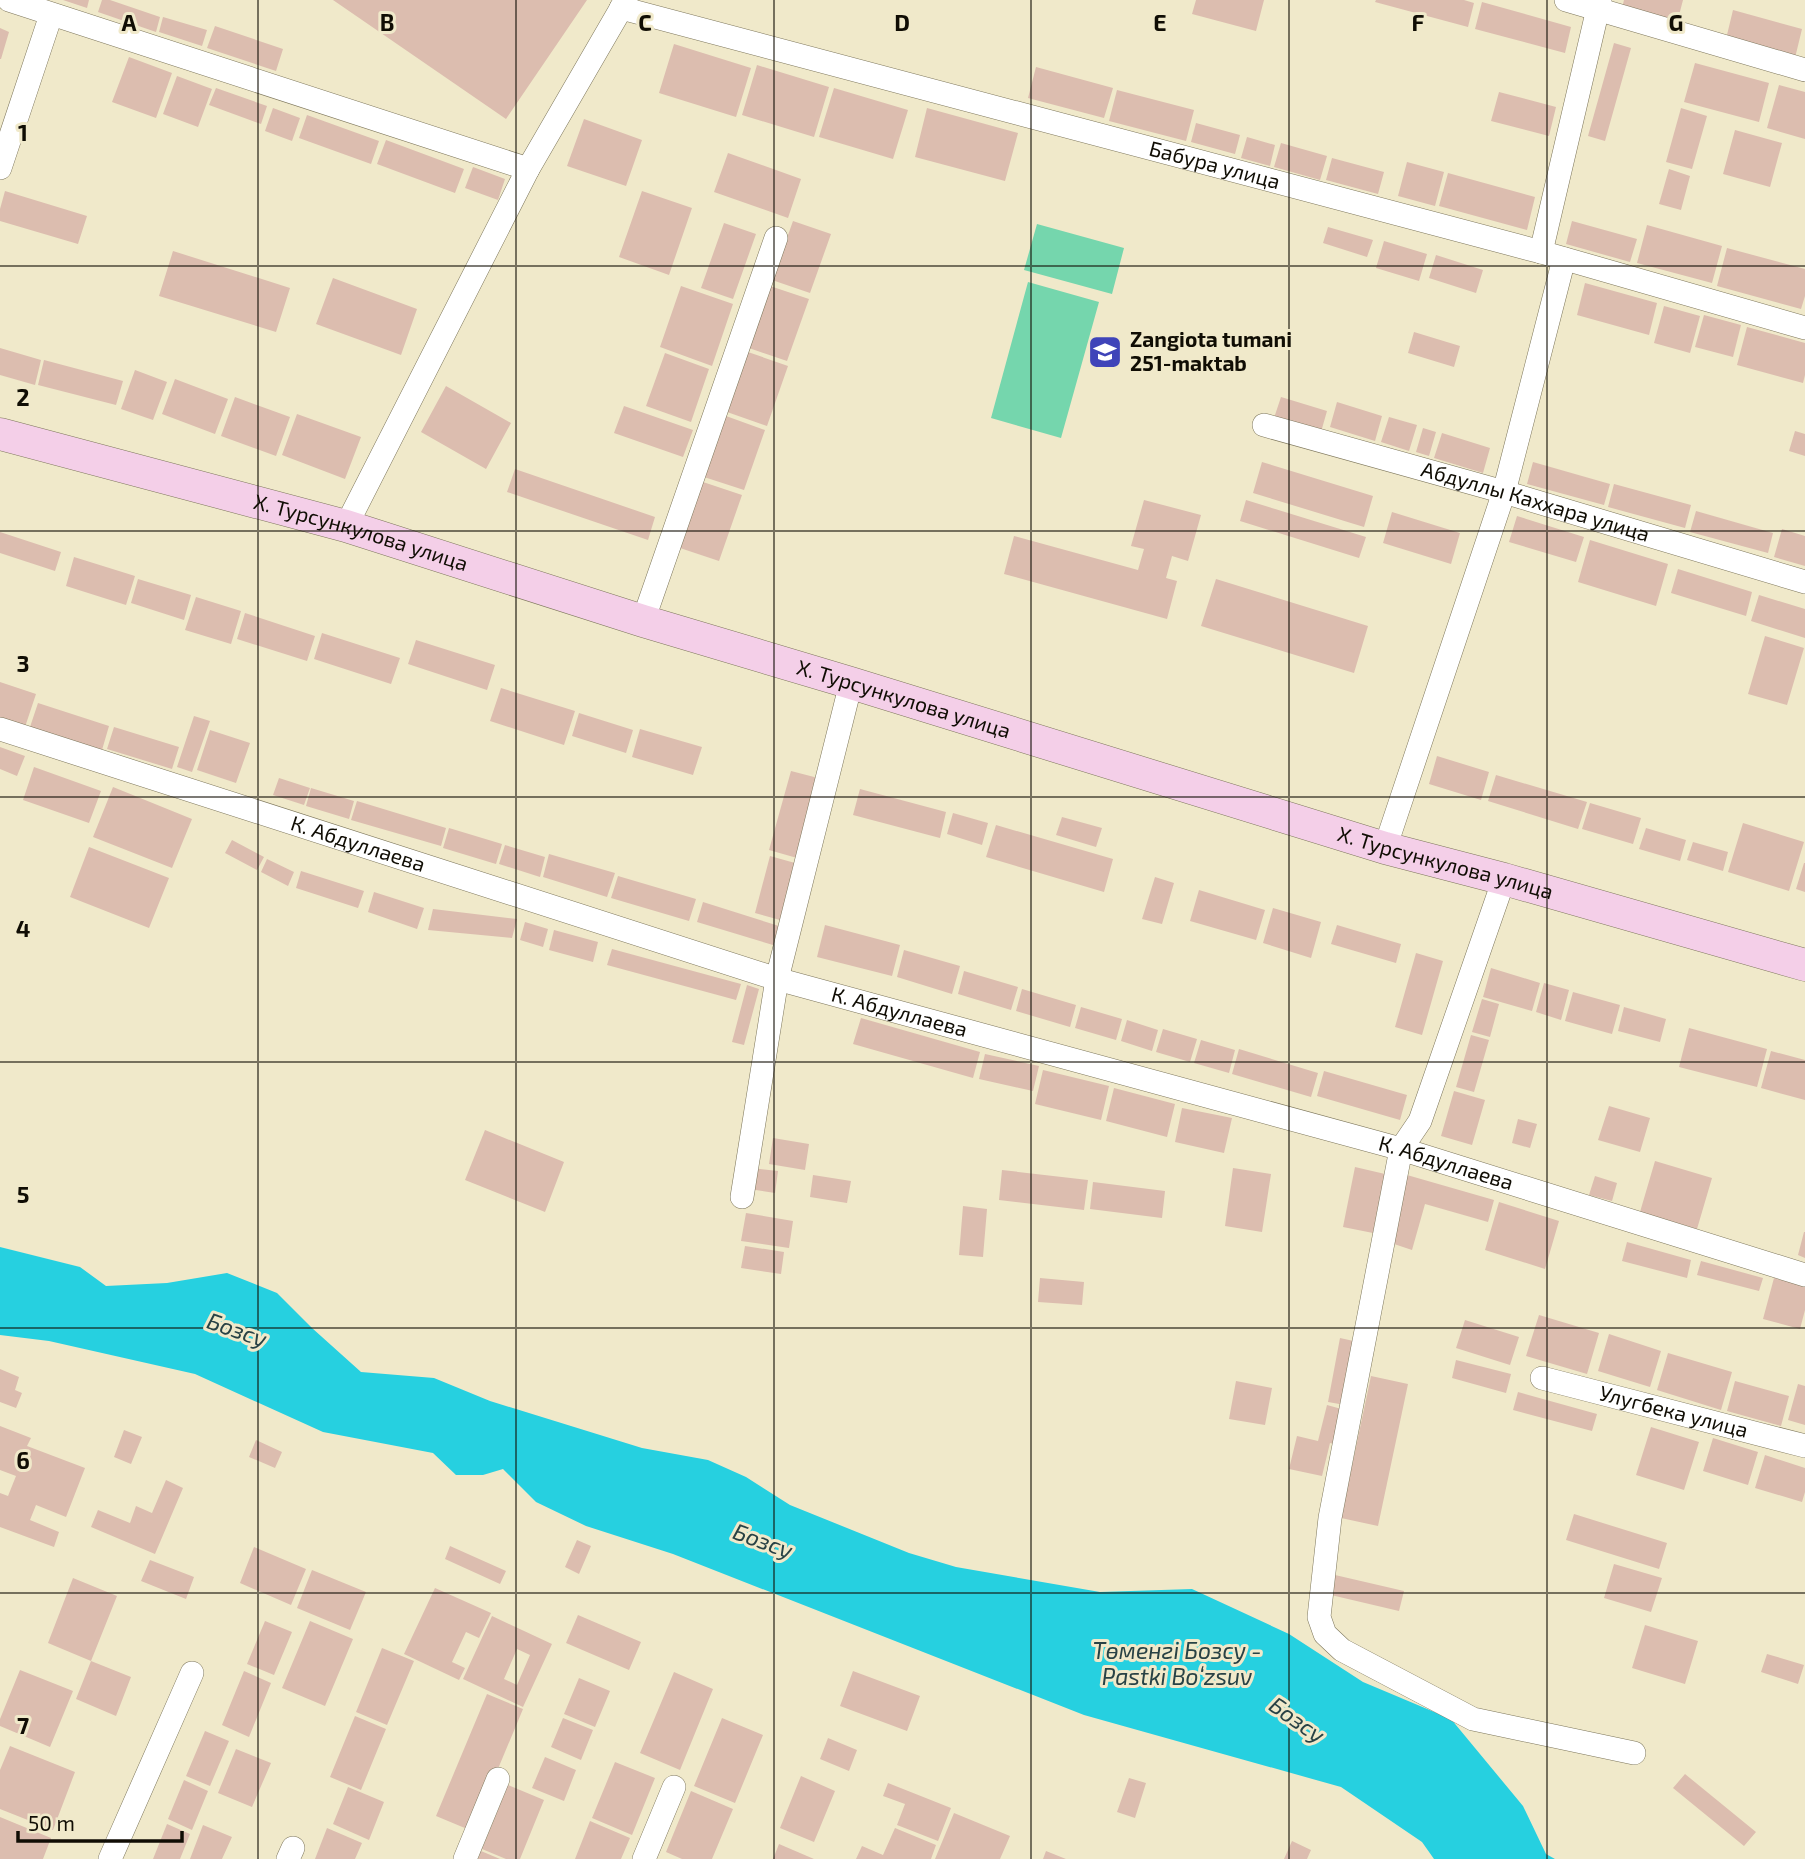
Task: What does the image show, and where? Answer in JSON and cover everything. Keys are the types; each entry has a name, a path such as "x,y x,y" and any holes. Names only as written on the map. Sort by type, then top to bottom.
{"street":[{"path":"9,0 527,169"},
{"path":"1566,0 1599,4 1805,70"},
{"path":"346,526 527,169 624,4"},
{"name":"Бабура улица","path":"624,4 1541,252 1805,328"},
{"path":"1541,252 1599,4"},
{"path":"0,168 51,15"},
{"path":"643,621 776,238"},
{"path":"1385,848 1504,492 1564,259"},
{"name":"Абдуллы Каххара улица","path":"1264,425 1504,492 1805,582"},
{"name":"Х. Турсункулова улица","path":"0,433 346,526 643,621 1385,848 1805,965"},
{"path":"742,1197 777,979 850,683"},
{"name":"К. Абдуллаева","path":"0,729 777,979 1401,1149 1805,1275"},
{"path":"1504,879 1420,1121 1401,1149 1330,1518 1319,1617 1325,1634 1342,1650 1473,1719 1634,1753"},
{"name":"Улугбека улица","path":"1542,1378 1805,1446"},
{"path":"110,1859 192,1673"},
{"path":"465,1859 498,1779"},
{"path":"644,1859 674,1787"}],"green space":[{"path":"1037,224 1124,248 1112,294 1024,270"},
{"path":"1028,282 1099,302 1061,438 991,418"}],"water":[{"name":"Төменгі Бозсу - Pastki Boʻzsuv","path":"0,1247 80,1267 106,1286 167,1283 227,1273 277,1293 361,1372 434,1378 490,1401 642,1448 708,1460 746,1477 790,1505 909,1553 956,1567 1100,1592 1192,1589 1289,1634 1363,1682 1451,1719 1523,1806 1546,1854 1555,1859 1434,1859 1422,1842 1341,1787 1084,1715 673,1554 586,1526 536,1502 503,1469 483,1475 456,1475 433,1453 323,1432 195,1374 49,1341 0,1335"}],"building":[{"path":"63,0 89,0 87,8"},
{"path":"102,0 110,0 160,17 156,32 98,12"},
{"path":"333,0 587,0 506,119"},
{"path":"1196,0 1264,0 1256,31 1192,14"},
{"path":"1464,0 1474,3 1468,27 1375,2"},
{"path":"1624,0 1683,0 1677,23 1622,8"},
{"path":"1482,2 1571,27 1565,53 1475,29"},
{"path":"1733,10 1802,29 1795,58 1726,39"},
{"path":"163,17 207,30 202,46 159,32"},
{"path":"215,26 283,49 276,71 207,48"},
{"path":"0,28 9,32 1,59 0,59"},
{"path":"1614,43 1631,48 1605,141 1588,136"},
{"path":"674,44 751,68 736,117 659,93"},
{"path":"129,57 172,73 156,118 112,102"},
{"path":"1695,63 1769,83 1759,122 1684,102"},
{"path":"757,65 829,87 814,137 742,115"},
{"path":"1036,67 1113,88 1104,118 1028,98"},
{"path":"177,76 212,89 198,127 163,114"},
{"path":"1779,85 1805,92 1805,139 1767,128"},
{"path":"216,88 267,106 261,124 209,105"},
{"path":"834,88 908,110 893,159 819,137"},
{"path":"1117,90 1194,110 1186,141 1109,121"},
{"path":"1499,92 1556,107 1549,136 1491,121"},
{"path":"273,108 300,118 292,141 265,131"},
{"path":"927,108 1018,133 1005,181 915,157"},
{"path":"1681,108 1707,116 1692,169 1666,162"},
{"path":"307,115 379,141 371,164 299,138"},
{"path":"584,119 642,140 626,186 567,166"},
{"path":"1196,123 1240,135 1235,154 1191,142"},
{"path":"1735,130 1782,143 1770,187 1723,174"},
{"path":"1247,137 1275,145 1270,166 1241,158"},
{"path":"386,140 464,169 455,193 377,164"},
{"path":"1281,143 1327,156 1320,180 1274,167"},
{"path":"728,153 801,179 788,218 714,192"},
{"path":"1332,158 1384,172 1378,194 1326,180"},
{"path":"1407,162 1444,172 1435,206 1398,196"},
{"path":"473,167 505,179 498,200 465,188"},
{"path":"1669,169 1690,176 1681,210 1659,204"},
{"path":"1448,173 1535,197 1527,230 1439,206"},
{"path":"5,191 87,216 78,244 0,221"},
{"path":"642,191 692,208 669,275 619,257"},
{"path":"793,221 831,234 810,293 772,280"},
{"path":"1572,221 1637,239 1630,262 1566,244"},
{"path":"724,223 756,234 733,299 701,288"},
{"path":"1647,225 1722,246 1712,283 1637,263"},
{"path":"1328,227 1373,240 1367,257 1323,243"},
{"path":"1384,241 1427,254 1419,281 1376,268"},
{"path":"1727,248 1805,269 1805,296 1801,309 1717,286"},
{"path":"173,251 290,288 276,332 159,296"},
{"path":"1436,255 1483,270 1476,293 1429,278"},
{"path":"333,278 417,309 401,355 316,324"},
{"path":"1585,283 1657,303 1649,335 1577,315"},
{"path":"681,286 733,304 712,366 660,347"},
{"path":"770,286 809,299 787,361 749,348"},
{"path":"1664,306 1700,316 1690,353 1654,343"},
{"path":"1704,315 1741,325 1733,357 1695,347"},
{"path":"1747,327 1805,343 1803,383 1737,365"},
{"path":"1414,332 1460,346 1454,367 1408,353"},
{"path":"0,348 41,360 35,385 0,375"},
{"path":"748,352 788,366 767,426 727,412"},
{"path":"665,353 709,369 691,422 646,406"},
{"path":"44,360 123,381 116,405 38,385"},
{"path":"135,370 167,382 153,420 121,409"},
{"path":"175,379 228,399 215,434 162,414"},
{"path":"446,386 511,423 486,469 421,432"},
{"path":"235,397 290,417 276,456 221,436"},
{"path":"1281,397 1327,411 1321,432 1274,418"},
{"path":"1337,402 1382,416 1375,441 1330,427"},
{"path":"624,406 693,430 683,457 614,433"},
{"path":"297,414 361,437 345,479 282,455"},
{"path":"726,416 765,430 744,490 704,477"},
{"path":"1389,417 1417,425 1409,451 1381,442"},
{"path":"1423,428 1436,432 1429,456 1416,452"},
{"path":"1795,431 1805,434 1805,456 1789,451"},
{"path":"1442,433 1490,448 1483,473 1434,458"},
{"path":"1262,462 1373,496 1364,527 1253,493"},
{"path":"1533,462 1610,484 1604,505 1527,484"},
{"path":"515,469 655,517 648,540 507,492"},
{"path":"703,482 742,495 719,561 680,548"},
{"path":"1614,484 1691,505 1685,528 1608,507"},
{"path":"1144,500 1201,515 1188,561 1172,556 1166,578 1177,581 1167,619 1004,574 1014,536 1138,570 1144,549 1131,546"},
{"path":"1246,500 1366,537 1359,558 1240,521"},
{"path":"1696,511 1773,533 1768,553 1690,532"},
{"path":"1392,512 1460,533 1451,564 1383,543"},
{"path":"1517,516 1584,537 1576,562 1509,542"},
{"path":"1782,529 1805,536 1805,566 1774,557"},
{"path":"0,532 61,552 55,571 0,553"},
{"path":"1590,540 1668,564 1656,606 1578,582"},
{"path":"74,557 135,576 126,605 66,586"},
{"path":"1678,569 1752,592 1746,616 1671,593"},
{"path":"138,579 191,595 184,620 131,603"},
{"path":"1216,579 1368,626 1354,673 1201,626"},
{"path":"1759,595 1805,609 1805,638 1751,621"},
{"path":"196,597 241,611 231,644 185,630"},
{"path":"245,613 315,636 307,661 237,639"},
{"path":"322,633 400,658 391,684 314,659"},
{"path":"1765,636 1804,648 1787,705 1748,694"},
{"path":"416,640 495,665 487,690 408,664"},
{"path":"0,682 36,694 25,727 0,719"},
{"path":"501,688 575,711 564,745 490,721"},
{"path":"38,703 109,726 102,750 30,727"},
{"path":"579,713 633,730 626,753 572,736"},
{"path":"194,716 210,721 192,772 177,767"},
{"path":"114,727 179,747 172,769 107,749"},
{"path":"640,729 702,747 693,775 632,757"},
{"path":"210,730 250,743 236,783 197,770"},
{"path":"0,747 25,756 17,776 0,769"},
{"path":"1437,756 1489,772 1481,800 1429,784"},
{"path":"34,767 101,791 89,823 23,800"},
{"path":"791,771 818,778 797,858 769,850"},
{"path":"1496,775 1587,802 1578,829 1488,801"},
{"path":"279,778 310,788 304,805 273,795"},
{"path":"113,787 192,819 172,868 93,837"},
{"path":"311,788 354,801 349,819 306,806"},
{"path":"860,789 946,812 940,838 853,815"},
{"path":"357,801 446,828 441,846 351,820"},
{"path":"1590,803 1641,818 1633,844 1582,829"},
{"path":"953,813 988,823 982,845 947,834"},
{"path":"1062,817 1102,828 1096,847 1056,835"},
{"path":"1743,823 1804,842 1789,891 1728,872"},
{"path":"996,825 1113,859 1104,892 986,857"},
{"path":"449,828 502,844 496,864 443,848"},
{"path":"1646,828 1686,840 1680,861 1639,849"},
{"path":"232,840 264,857 257,870 225,853"},
{"path":"1693,842 1728,852 1723,871 1687,860"},
{"path":"505,845 545,857 540,877 499,864"},
{"path":"89,847 169,878 149,928 70,897"},
{"path":"549,854 615,873 607,897 543,877"},
{"path":"770,856 795,863 780,920 755,913"},
{"path":"267,859 294,872 288,886 261,872"},
{"path":"1805,863 1805,892 1796,889"},
{"path":"301,871 364,891 358,908 296,888"},
{"path":"618,876 696,899 689,921 611,898"},
{"path":"1155,877 1174,883 1162,924 1142,919"},
{"path":"1199,890 1265,910 1256,940 1190,921"},
{"path":"374,892 424,908 417,929 368,912"},
{"path":"703,902 779,926 773,945 697,922"},
{"path":"1273,908 1321,922 1311,958 1263,943"},
{"path":"433,909 517,919 512,938 428,930"},
{"path":"525,922 548,929 543,947 520,940"},
{"path":"825,925 900,945 892,976 817,957"},
{"path":"1337,925 1401,944 1396,963 1331,944"},
{"path":"554,930 598,942 593,962 549,950"},
{"path":"612,949 741,984 736,1000 607,965"},
{"path":"904,950 960,966 952,994 897,977"},
{"path":"1416,953 1443,961 1422,1035 1395,1027"},
{"path":"1491,968 1540,983 1532,1011 1483,997"},
{"path":"964,971 1018,987 1011,1010 958,994"},
{"path":"1544,983 1569,990 1561,1020 1536,1012"},
{"path":"747,985 759,989 744,1045 732,1042"},
{"path":"1022,989 1076,1005 1070,1027 1016,1011"},
{"path":"1573,992 1620,1005 1612,1034 1565,1021"},
{"path":"1482,999 1499,1004 1490,1037 1472,1032"},
{"path":"1081,1007 1122,1019 1116,1040 1075,1028"},
{"path":"1624,1007 1666,1019 1660,1042 1618,1031"},
{"path":"861,1018 980,1052 973,1078 853,1044"},
{"path":"1127,1020 1158,1030 1152,1051 1121,1041"},
{"path":"1689,1028 1767,1049 1757,1087 1679,1067"},
{"path":"1163,1029 1197,1039 1190,1062 1156,1052"},
{"path":"1471,1035 1489,1040 1474,1092 1456,1087"},
{"path":"1201,1040 1235,1050 1229,1073 1194,1063"},
{"path":"1239,1049 1318,1073 1311,1097 1232,1074"},
{"path":"1771,1051 1805,1060 1805,1100 1761,1088"},
{"path":"985,1054 1039,1066 1033,1091 979,1079"},
{"path":"1043,1070 1109,1086 1101,1120 1035,1104"},
{"path":"1324,1071 1407,1095 1400,1120 1317,1096"},
{"path":"1114,1088 1175,1104 1167,1137 1106,1121"},
{"path":"1454,1091 1485,1100 1472,1145 1441,1136"},
{"path":"1609,1106 1650,1118 1640,1152 1598,1140"},
{"path":"1182,1108 1232,1118 1224,1153 1175,1142"},
{"path":"1518,1119 1537,1124 1530,1148 1512,1143"},
{"path":"485,1130 564,1162 545,1212 465,1180"},
{"path":"773,1138 809,1144 805,1170 769,1164"},
{"path":"1655,1161 1712,1178 1697,1229 1640,1212"},
{"path":"1355,1167 1385,1174 1373,1233 1343,1227"},
{"path":"752,1168 778,1171 775,1193 749,1189"},
{"path":"1233,1168 1271,1174 1262,1232 1225,1226"},
{"path":"1002,1170 1088,1180 1084,1210 999,1200"},
{"path":"813,1175 851,1181 847,1203 810,1197"},
{"path":"1407,1175 1494,1200 1488,1222 1425,1204 1412,1250 1388,1242"},
{"path":"1595,1176 1617,1183 1612,1201 1589,1195"},
{"path":"1093,1182 1165,1191 1162,1218 1090,1209"},
{"path":"1499,1202 1559,1221 1545,1269 1485,1250"},
{"path":"963,1206 987,1209 983,1257 959,1255"},
{"path":"746,1213 793,1221 789,1248 741,1241"},
{"path":"1805,1232 1805,1258 1798,1255"},
{"path":"1627,1242 1691,1260 1687,1278 1622,1261"},
{"path":"745,1246 784,1252 781,1274 741,1268"},
{"path":"1701,1261 1763,1278 1759,1291 1697,1275"},
{"path":"1040,1278 1084,1282 1082,1305 1038,1302"},
{"path":"1774,1278 1805,1286 1805,1310 1800,1329 1763,1319"},
{"path":"1539,1315 1599,1333 1587,1374 1526,1356"},
{"path":"1465,1320 1519,1337 1510,1365 1456,1348"},
{"path":"1609,1334 1661,1351 1650,1387 1598,1371"},
{"path":"1340,1338 1358,1342 1345,1405 1328,1402"},
{"path":"1668,1353 1732,1372 1721,1410 1657,1390"},
{"path":"1456,1360 1511,1374 1506,1393 1452,1378"},
{"path":"0,1369 19,1377 15,1390 22,1393 16,1408 0,1402"},
{"path":"1371,1376 1408,1384 1378,1526 1341,1518"},
{"path":"1236,1381 1272,1388 1265,1425 1229,1419"},
{"path":"1735,1381 1789,1396 1781,1426 1727,1411"},
{"path":"1798,1384 1805,1386 1805,1425 1788,1420"},
{"path":"1518,1392 1597,1414 1592,1431 1513,1410"},
{"path":"1327,1405 1345,1410 1337,1445 1330,1443 1322,1476 1289,1469 1297,1436 1318,1441"},
{"path":"0,1426 31,1438 27,1446 85,1468 66,1517 36,1505 30,1520 59,1532 54,1547 0,1527 0,1493 8,1496 16,1476 0,1470"},
{"path":"1651,1427 1699,1442 1684,1490 1636,1475"},
{"path":"124,1430 142,1437 131,1464 114,1457"},
{"path":"1713,1438 1758,1452 1748,1485 1703,1471"},
{"path":"256,1440 282,1452 275,1468 249,1457"},
{"path":"1765,1455 1805,1468 1805,1492 1802,1502 1755,1488"},
{"path":"166,1480 183,1488 155,1554 91,1527 98,1510 130,1523 136,1506 152,1513"},
{"path":"1574,1514 1667,1543 1659,1569 1566,1540"},
{"path":"577,1540 591,1546 579,1574 565,1567"},
{"path":"450,1546 506,1571 500,1584 445,1559"},
{"path":"254,1547 306,1569 291,1605 240,1583"},
{"path":"150,1560 194,1577 186,1599 141,1581"},
{"path":"1614,1564 1662,1578 1651,1612 1604,1598"},
{"path":"312,1570 366,1592 350,1630 297,1608"},
{"path":"1335,1575 1404,1591 1399,1611 1331,1595"},
{"path":"73,1578 117,1596 91,1661 48,1643"},
{"path":"435,1588 491,1613 479,1638 466,1632 452,1662 465,1668 459,1680 404,1654"},
{"path":"578,1615 641,1642 629,1670 566,1643"},
{"path":"492,1616 552,1644 523,1707 463,1679","holes":["517,1649 530,1655 517,1685 504,1679"]},
{"path":"265,1621 292,1632 274,1675 247,1664"},
{"path":"310,1621 353,1639 325,1706 282,1688"},
{"path":"1645,1625 1698,1641 1685,1684 1632,1668"},
{"path":"382,1648 414,1661 387,1725 356,1712"},
{"path":"1767,1654 1804,1665 1798,1684 1761,1672"},
{"path":"91,1661 131,1677 116,1716 76,1699"},
{"path":"20,1670 73,1691 50,1747 0,1726 0,1719"},
{"path":"244,1671 271,1683 249,1737 222,1725"},
{"path":"853,1671 920,1696 907,1731 840,1706"},
{"path":"674,1672 713,1689 680,1770 640,1753"},
{"path":"579,1678 610,1691 595,1727 564,1714"},
{"path":"487,1694 523,1709 472,1831 436,1816"},
{"path":"355,1716 386,1729 361,1790 330,1777"},
{"path":"563,1718 593,1730 581,1760 551,1747"},
{"path":"722,1718 763,1735 735,1803 694,1786"},
{"path":"205,1731 229,1741 210,1786 186,1776"},
{"path":"828,1738 857,1750 849,1771 820,1759"},
{"path":"10,1746 75,1772 53,1830 0,1809 0,1770"},
{"path":"236,1749 271,1763 252,1807 218,1793"},
{"path":"545,1757 576,1770 564,1801 532,1788"},
{"path":"615,1762 655,1778 632,1835 592,1818"},
{"path":"1685,1774 1756,1832 1744,1846 1673,1788"},
{"path":"801,1776 835,1791 814,1842 780,1828"},
{"path":"1129,1778 1146,1783 1135,1818 1117,1812"},
{"path":"184,1780 208,1791 192,1830 168,1819"},
{"path":"888,1783 951,1808 938,1841 897,1825 905,1804 883,1796"},
{"path":"508,1785 544,1800 520,1859 506,1859 482,1849"},
{"path":"348,1787 384,1802 369,1840 333,1824"},
{"path":"691,1791 733,1809 712,1859 682,1859 666,1852"},
{"path":"954,1813 1010,1836 1000,1859 935,1859"},
{"path":"0,1817 51,1838 43,1859 0,1859"},
{"path":"590,1821 630,1838 621,1859 575,1859"},
{"path":"167,1824 190,1834 180,1859 153,1859"},
{"path":"203,1825 232,1837 222,1859 190,1859"},
{"path":"327,1828 362,1843 355,1859 315,1859"},
{"path":"895,1828 936,1845 931,1859 856,1859 862,1846 883,1855"},
{"path":"1292,1841 1311,1850 1307,1859 1284,1859"},
{"path":"779,1844 814,1859 773,1859"},
{"path":"481,1851 500,1859 478,1859"},
{"path":"1046,1851 1066,1859 1043,1859"}],"place":[{"name":"Zangiota tumani 251-maktab","path":"1105,352"}],"water label":[{"name":"Бозсу","path":"237,1330"},
{"name":"Бозсу","path":"763,1541"},
{"name":"Бозсу","path":"1297,1720"}]}
